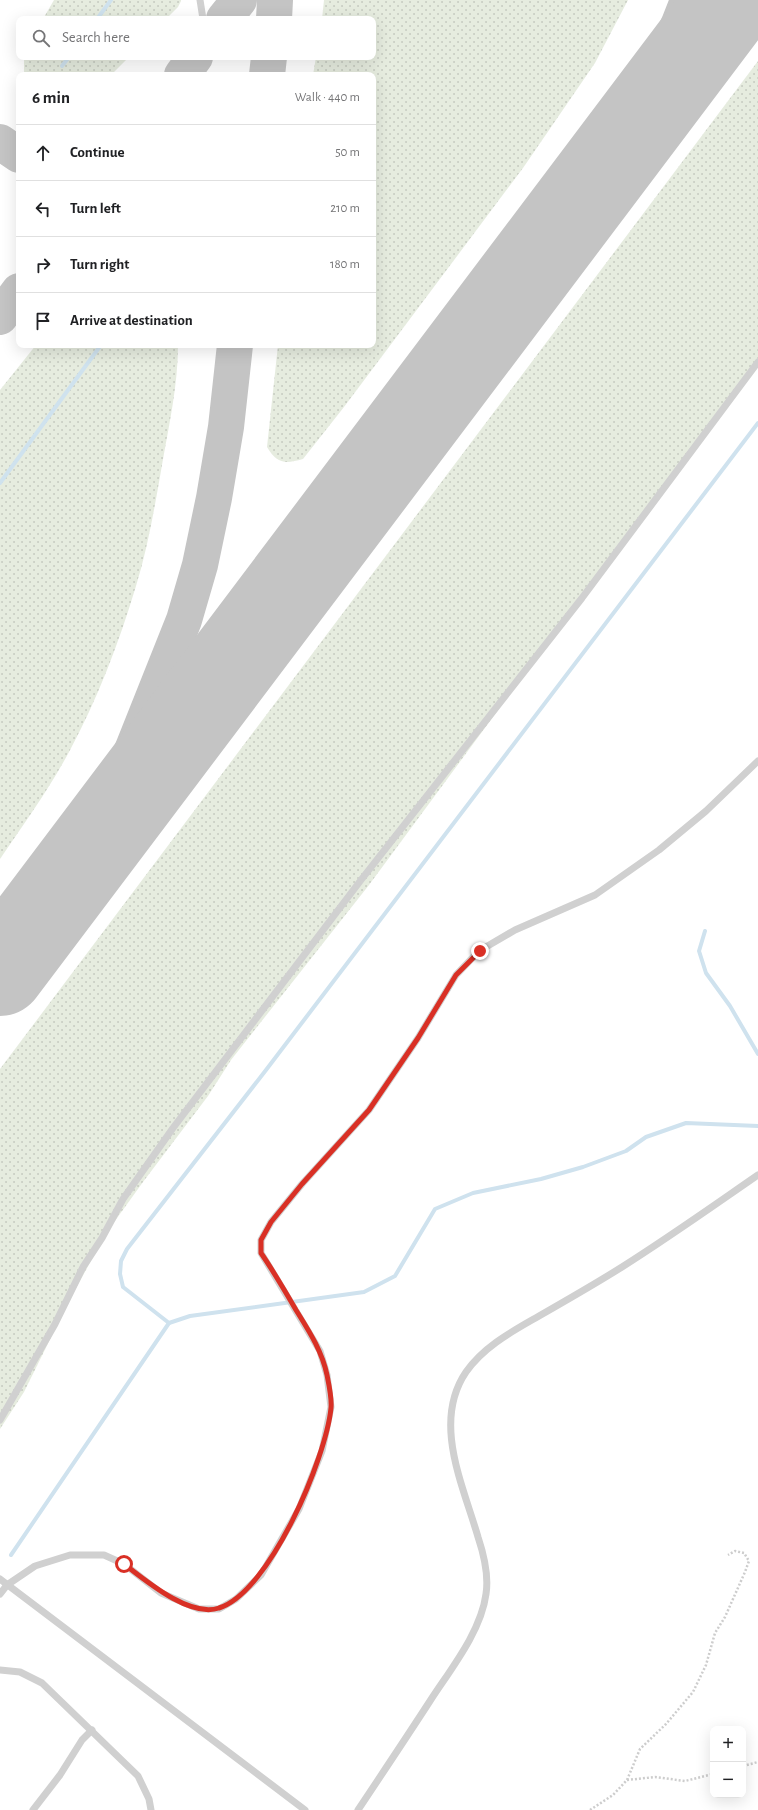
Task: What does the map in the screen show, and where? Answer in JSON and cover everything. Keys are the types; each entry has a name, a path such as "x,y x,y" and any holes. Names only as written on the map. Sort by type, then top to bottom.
{"lane":[{"path":"200,0 203,16"},
{"path":"0,1420 55,1324 83,1267 102,1238 123,1199 173,1128 361,880 582,598 758,362"},
{"path":"0,1594 7,1585 35,1566 70,1555 104,1555 124,1564 161,1592 199,1609 219,1608 236,1599 260,1575 299,1509 322,1451 331,1407 327,1375 320,1351 261,1253 261,1240 271,1222 302,1184 369,1110 418,1038 456,975 480,951 515,930 595,895 659,850 706,811 758,761"},
{"path":"358,1810 463,1651 478,1622 485,1602 487,1585 486,1565 450,1436 453,1401 465,1374 480,1356 499,1340 622,1267 758,1175"},
{"path":"0,1579 305,1810"},
{"path":"0,1670 20,1672 42,1683 138,1776 150,1799 151,1810"},
{"path":"34,1810 60,1775 82,1740 92,1730"}],"path":[{"path":"590,1810 613,1795 627,1780 640,1749 666,1724 693,1692 706,1665 715,1632 725,1616 746,1572 749,1560 744,1553 735,1551 728,1555"},
{"path":"746,1765 758,1762"},
{"path":"627,1780 655,1777 685,1781 710,1775"}],"shaded area":[{"path":"54,0 181,0 178,7 169,16 45,16"},
{"path":"324,0 628,0 595,63 523,168 344,407 303,459 286,462 278,460 274,457 267,447 278,348 376,348 376,72 314,72 316,60 376,60 376,16 322,16"},
{"path":"24,60 126,60 114,72 24,72"},
{"path":"758,61 758,367 507,698 369,885 231,1060 208,1096 107,1232 71,1297 24,1392 0,1429 0,1069"},
{"path":"34,348 178,348 173,405 151,526 140,571 122,629 98,692 69,752 45,793 0,859 0,390"}],"waterway":[{"path":"99,16 111,0"},
{"path":"62,66 67,60"},
{"path":"0,483 99,348"},
{"path":"11,1555 169,1323 123,1287 120,1274 121,1261 127,1249 266,1070 758,423"},
{"path":"705,931 699,951 706,973 730,1006 758,1054"},
{"path":"169,1323 190,1316 364,1292 395,1276 435,1209 473,1193 541,1179 583,1167 626,1151 646,1137 686,1123 758,1126"}],"taxiway":[{"path":"226,16 239,0"},
{"path":"274,16 275,0"},
{"path":"588,191 655,74 688,0"},
{"path":"184,72 193,60"},
{"path":"267,72 269,60"},
{"path":"0,142 16,153"},
{"path":"0,317 16,295"},
{"path":"64,886 131,753 184,620 200,565 214,498 226,427 235,348"}],"runway":[{"path":"0,971 732,0"}],"route":[{"path":"124,1564 161,1592 199,1609 219,1608 236,1599 260,1575 299,1509 322,1451 331,1407 327,1375 320,1351 261,1253 261,1240 271,1222 302,1184 369,1110 418,1038 456,975 480,951"}]}
